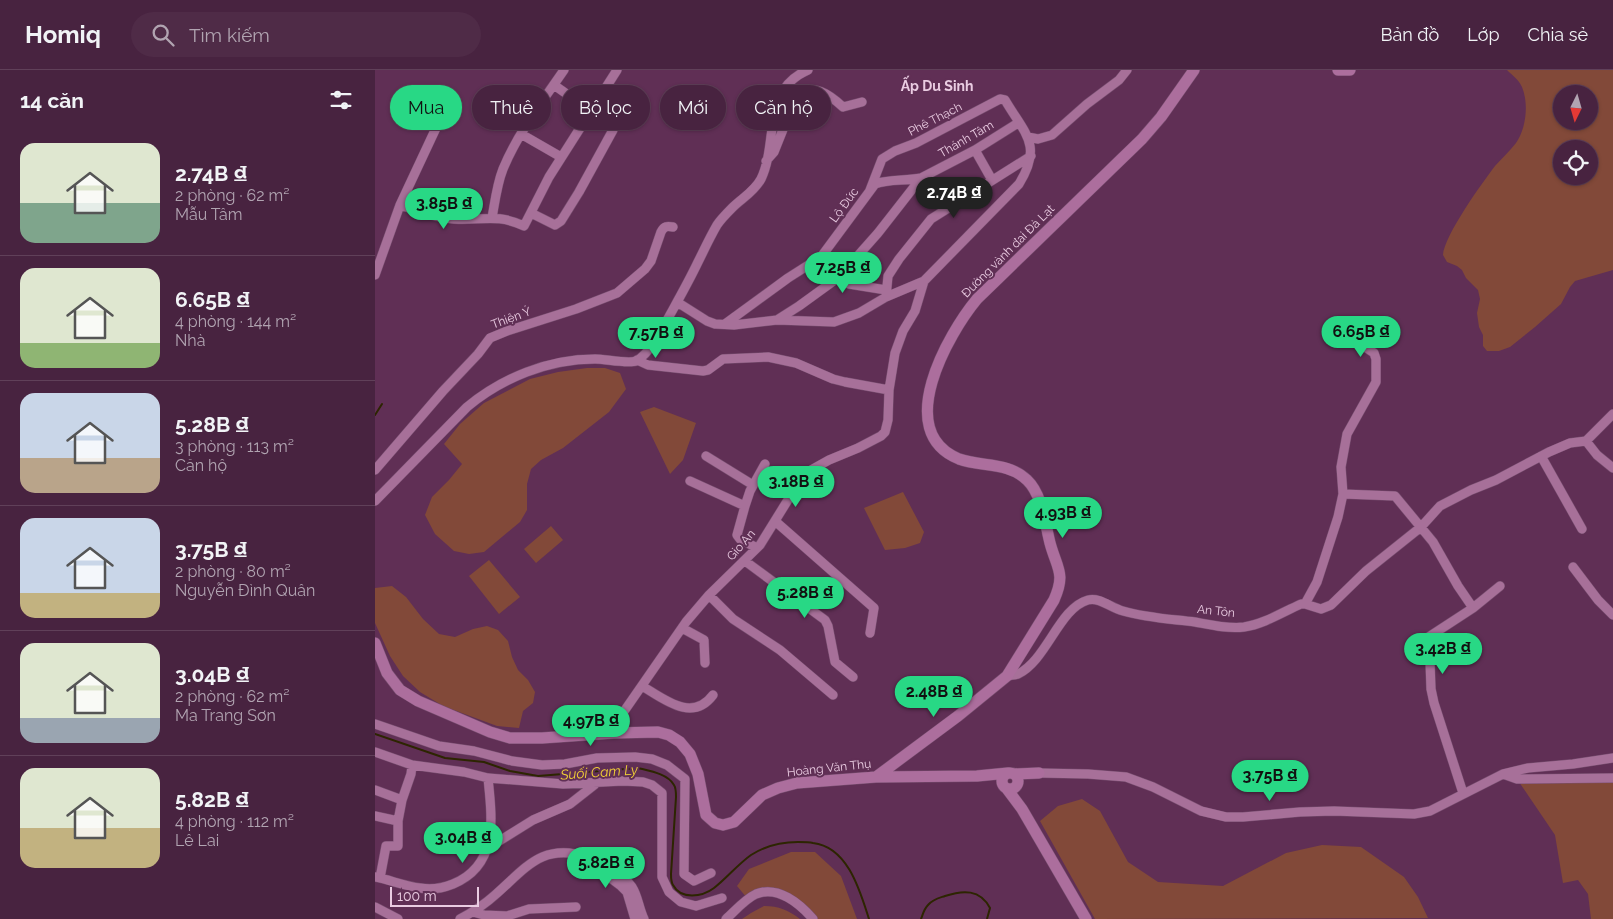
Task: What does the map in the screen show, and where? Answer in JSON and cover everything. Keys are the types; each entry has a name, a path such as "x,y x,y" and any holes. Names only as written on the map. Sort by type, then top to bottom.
{"main road":[{"name":"Đường vành đai Đà Lạt","path":"1007,676 1054,600 1060,587 1061,575 1052,552 1036,491 1028,480 1017,472 1001,467 957,458 943,448 934,438 929,425 927,411 935,373 949,340 962,318 977,299 1142,139 1166,111 1195,70"},
{"path":"1338,70 1350,70"},
{"name":"Hoàng Văn Thụ","path":"375,643 387,674 400,690 418,701 490,732 510,738 658,732 669,735 681,742 690,754 698,774 706,815 715,823 723,825 734,822 762,795 797,783 876,777 977,776 991,780 1011,782"},
{"name":"An Tôn","path":"876,777 1007,676"},
{"path":"1039,773 1011,782 1022,810 1086,919"}],"street":[{"path":"492,218 498,184 503,169 521,134 564,70"},
{"path":"607,85 617,70"},
{"path":"637,360 653,344 718,225 731,208 756,186 761,178 766,161 775,108 779,97 788,84 801,73 808,70"},
{"path":"1027,137 1038,139 1052,135 1087,104 1119,80 1127,70"},
{"path":"554,85 561,90"},
{"path":"766,161 774,152 796,97 802,91 816,90 824,93 843,107 862,102"},
{"name":"Phê Thạch","path":"870,190 882,159 1000,99 1005,100 1018,123"},
{"path":"677,302 715,324 734,325 777,320 834,322 859,313 886,293 924,281 1019,184 1025,175 1031,156 1031,148 1027,137 1018,123"},
{"name":"Thánh Tâm","path":"777,320 839,277 878,233 921,178 975,150 1018,123"},
{"path":"375,275 400,205 434,130"},
{"path":"400,205 445,218 507,219 524,226 561,157 578,130"},
{"path":"531,213 555,225 561,221 613,130"},
{"path":"521,134 561,157"},
{"path":"975,150 992,180"},
{"path":"886,293 888,276 931,219 1031,156"},
{"name":"Lộ Đức","path":"725,324 788,278 821,257 875,184 921,178"},
{"name":"Thiện Ý","path":"375,470 490,338 576,309 617,292 645,269 651,261 663,228 667,226 673,228"},
{"path":"821,257 839,277 849,284 886,293"},
{"name":"Gio An","path":"614,733 619,720 682,628 709,595 757,548 803,474 829,460 858,448 885,432 895,353 903,331 915,311 924,281"},
{"path":"1305,604 1317,582 1339,517 1343,494 1341,467 1347,434 1376,382 1374,353 1367,348 1341,339"},
{"path":"375,501 480,396 520,374 554,364 586,359 637,360 648,365 703,371 708,370 723,359 768,357 796,363 833,379 889,390"},
{"path":"1613,414 1586,441 1597,455 1613,468"},
{"name":"An Tôn","path":"1007,676 1018,674 1029,666 1040,654 1075,605 1090,600 1097,600 1122,611 1158,619 1230,627 1251,626 1305,604 1321,609 1331,605 1366,571 1421,527 1439,506 1541,456 1571,443 1586,441"},
{"path":"706,456 753,485"},
{"path":"1541,456 1582,529"},
{"path":"757,548 740,539 737,535 753,485 765,464"},
{"path":"690,481 745,506"},
{"path":"1343,494 1395,496 1433,542 1473,608"},
{"path":"775,521 874,608 870,633"},
{"path":"745,561 825,620 828,626 835,662 853,677"},
{"path":"1573,567 1613,615"},
{"path":"1463,793 1434,702 1431,689 1430,662 1425,654 1423,644 1424,640 1473,608 1501,586"},
{"path":"709,595 733,619 780,650 833,695"},
{"path":"682,628 704,640 705,664"},
{"path":"642,686 674,705 683,708 701,706 707,703 713,695"},
{"path":"375,724 439,746 474,751 512,761 565,764 597,758 635,757 652,759 667,765 685,779"},
{"path":"375,752 412,765 464,772 488,778 563,784 623,781 643,782 652,785 662,793 662,877 669,892 681,902 697,906 722,898"},
{"path":"1039,773 1126,777 1153,786 1201,811 1226,817 1334,811 1413,814 1430,811 1503,774 1528,768 1613,758"},
{"path":"412,765 398,821 398,846 387,846 378,877 420,888 445,887 462,880 480,864 488,848 492,822 488,778"},
{"path":"685,779 698,774"},
{"path":"1503,774 1517,779 1613,778"},
{"path":"685,779 684,874 694,881 711,873"},
{"path":"488,848 533,820 570,804 598,782"},
{"path":"375,790 402,800"},
{"path":"375,816 398,821"},
{"path":"460,919 494,896 527,865 555,852 571,852 596,859 624,877 633,888 644,919"},
{"path":"583,855 627,892 635,919"},
{"path":"726,919 757,894 770,892 783,895 797,902 813,919"},
{"path":"375,907 398,919"},
{"path":"473,912 484,915 507,916 529,908 576,907"}],"shaded area":[{"path":"1507,70 1613,70 1613,270 1575,281 1561,304 1510,347 1499,351 1487,351 1483,346 1483,335 1479,327 1477,313 1480,299 1478,290 1466,278 1462,270 1447,262 1443,255 1445,246 1456,223 1495,166 1516,143 1522,131 1526,108 1524,94 1519,82"},
{"path":"587,368 605,368 620,373 626,389 609,412 563,448 541,460 531,469 527,484 527,510 520,522 484,552 469,554 454,551 435,534 425,515 432,497 462,464 444,444 460,424 484,403 530,379 558,372"},
{"path":"654,407 696,423 683,460 670,474 640,412"},
{"path":"903,492 924,532 920,543 905,548 885,550 864,508"},
{"path":"551,526 563,540 536,563 524,549"},
{"path":"489,560 520,597 499,614 469,576"},
{"path":"392,586 406,597 423,619 439,634 455,637 473,629 487,626 498,630 508,641 518,670 528,680 535,692 533,703 523,711 519,728 497,726 443,706 420,692 403,676 390,656 375,623 375,588"},
{"path":"1517,779 1613,779 1613,919 1591,919 1588,894 1578,880 1563,883 1555,835"},
{"path":"1082,799 1100,811 1128,862 1158,882 1223,886 1286,853 1322,845 1361,847 1404,877 1418,897 1428,918 1095,919 1040,821 1058,806"},
{"path":"791,852 815,852 841,876 857,919 816,919 783,893 747,898 737,886 749,869"},
{"path":"764,906 783,909 800,919 742,919"}],"waterway":[{"path":"375,415 382,404"},
{"name":"Suối Cam Ly","path":"375,734 445,758 484,762 510,771 538,776 638,768 658,774 668,778 676,789 671,878 673,885 681,893 692,896 709,891 751,855 762,849 786,843 810,842 825,846 844,861 857,884 869,919"},
{"name":"Suối Cam Ly","path":"921,919 925,908 934,900 965,892 976,894 986,902 990,908 987,919"}],"district":[{"name":"Ấp Du Sinh","path":"937,86"}]}
